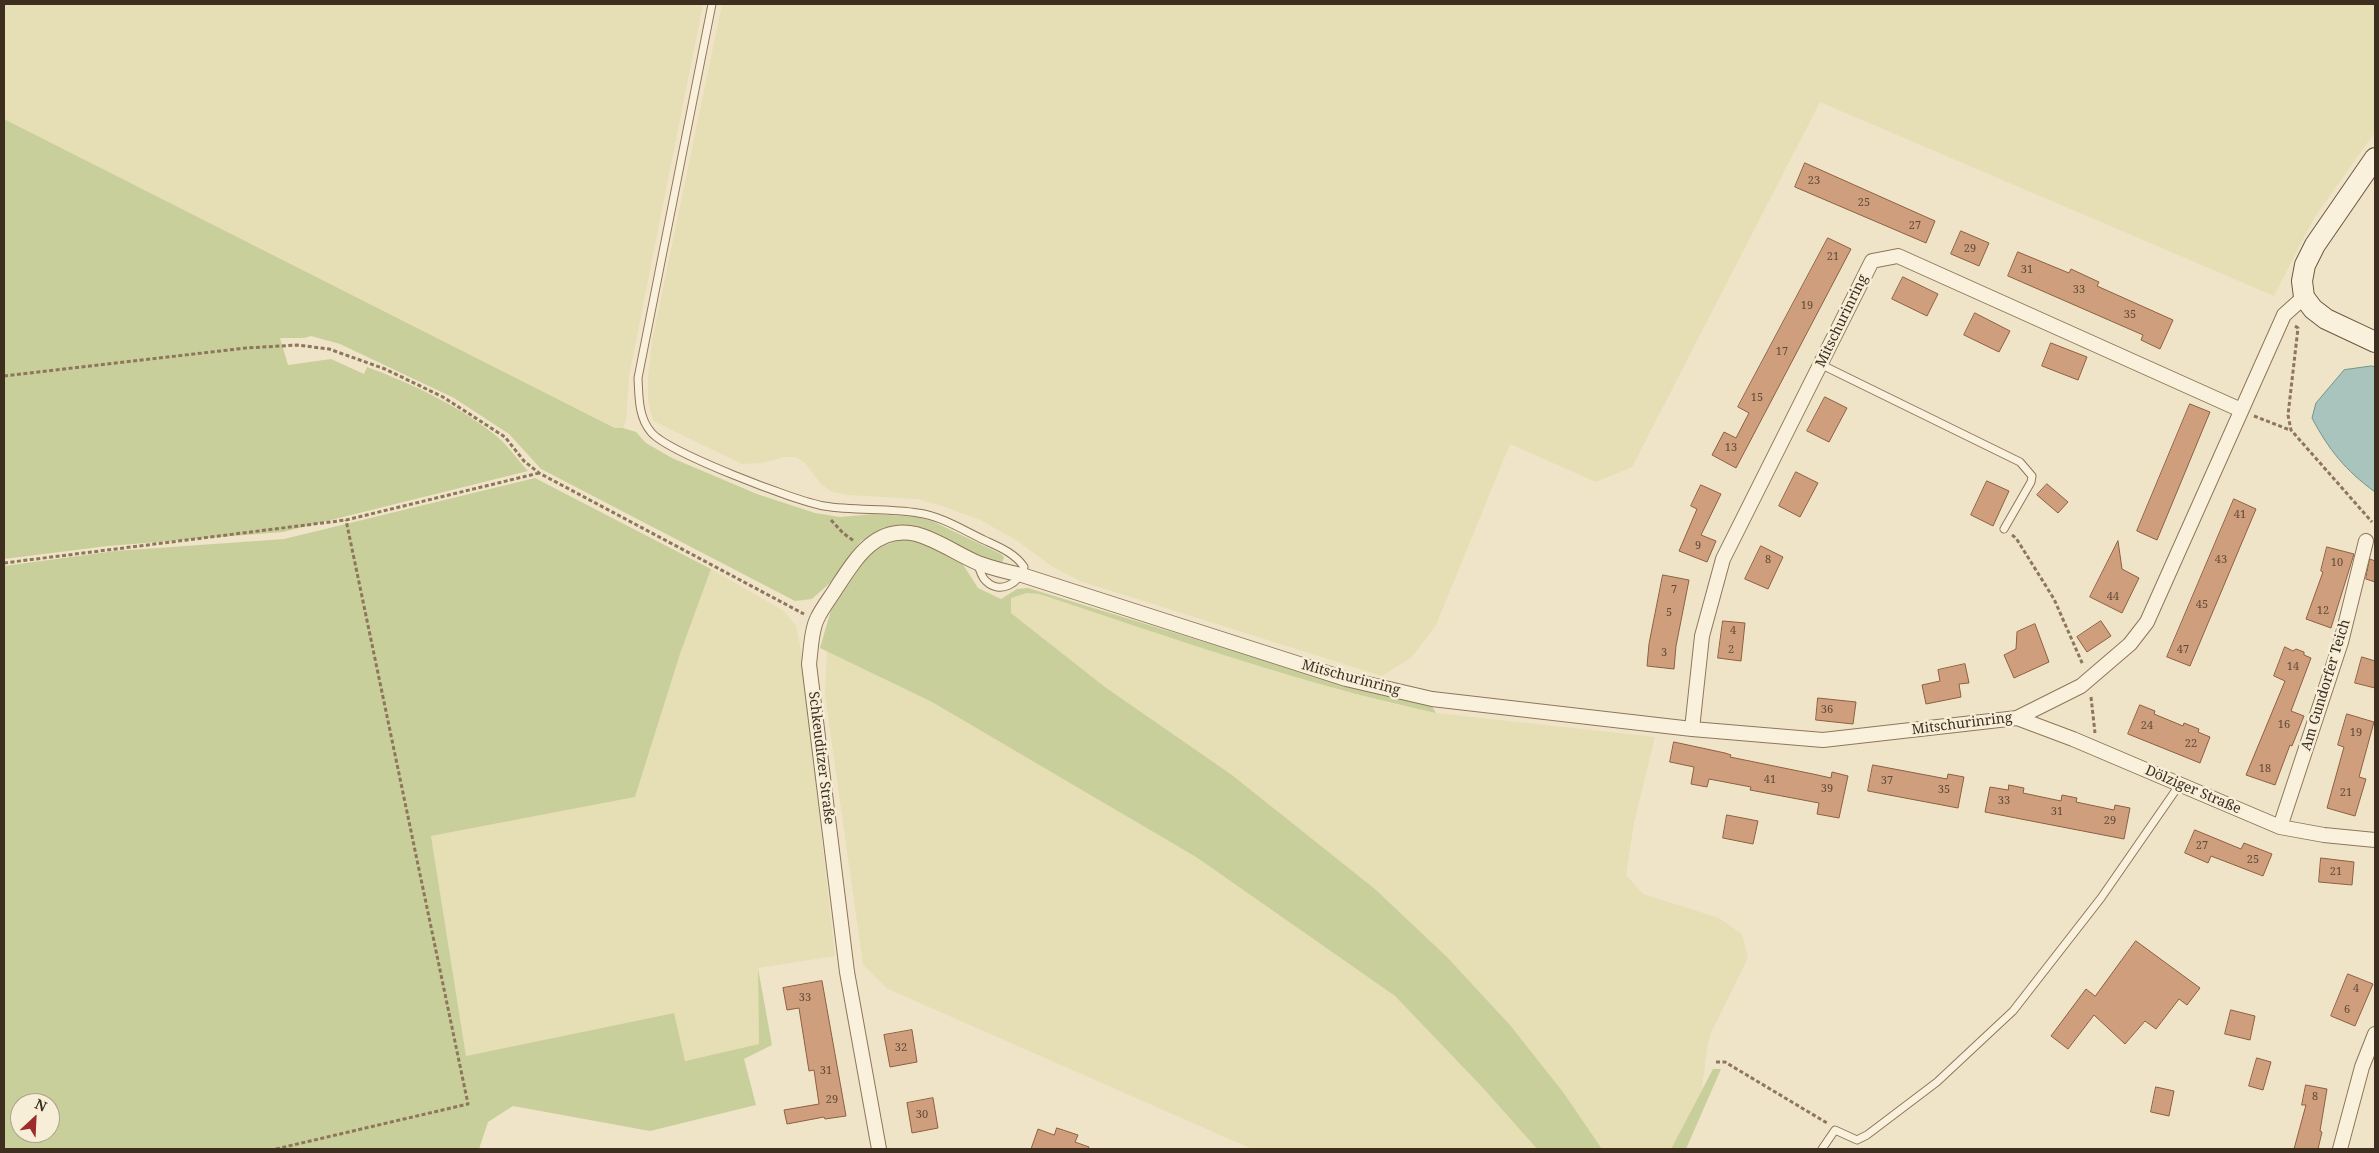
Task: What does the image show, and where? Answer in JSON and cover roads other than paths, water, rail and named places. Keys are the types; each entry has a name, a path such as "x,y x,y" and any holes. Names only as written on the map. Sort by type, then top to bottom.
{"street":[{"path":"2375,158 2315,245 2305,265 2302,281 2304,297 2313,309 2326,319 2375,342"},
{"name":"Mitschurinring","path":"1692,729 1702,636 1723,559 1822,365 1872,261 1898,256 2241,410"},
{"name":"Mitschurinring","path":"1022,574 1346,679 1432,699 1692,729 1841,739 2017,718 2081,686 2130,644 2147,622 2160,598 2241,410 2284,316 2304,297"},
{"name":"Schkeuditzer Straße","path":"879,1149 847,972 810,674 809,664 816,620 864,549 885,535 904,532 933,540 977,562 1022,574"},
{"name":"Am Gundorfer Teich","path":"2280,826 2341,642 2366,541"},
{"name":"Dölziger Straße","path":"2017,718 2096,748 2280,826 2324,835 2375,840"},
{"path":"2340,1149 2368,1067 2375,1034"}],"lane":[{"path":"712,4 638,378 640,410 651,432 673,447 781,494 824,506 897,510 928,516 1008,552 1020,560 1024,567 1022,574"},
{"path":"1822,365 2020,462 2032,476 2031,482 2004,529"},
{"path":"1822,1149 1835,1130 1857,1140 1867,1135 1936,1082 2013,1011 2101,898 2180,784"}],"water":[{"path":"2375,367 2375,492 2355,476 2339,459 2312,418 2316,403 2344,370"}]}
